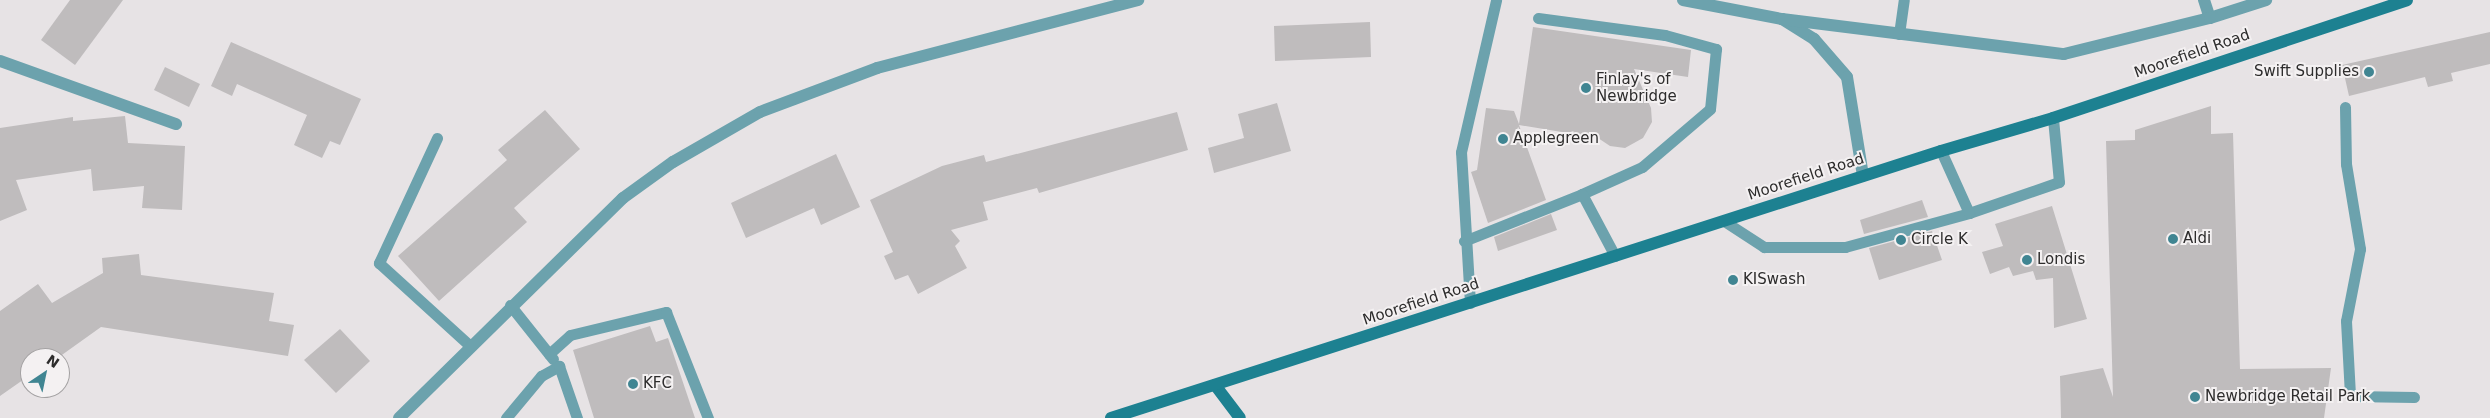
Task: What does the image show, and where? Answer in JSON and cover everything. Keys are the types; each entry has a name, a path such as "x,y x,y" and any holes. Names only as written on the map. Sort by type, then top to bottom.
{"street":[{"path":"398,418 469,345 623,198 673,162 760,112 877,68 1138,0"},
{"path":"1683,0 1782,19 2064,54 2210,18 2266,0"},
{"path":"2204,0 2210,18"},
{"name":"Moorefield Road","path":"1110,418 1941,151 2053,118 2407,0"},
{"path":"1782,19 1814,39 1846,77 1863,176"},
{"path":"0,61 176,124"},
{"path":"1215,385 1240,418"}],"lane":[{"path":"1470,303 1464,240 1461,152 1496,0"},
{"path":"1899,34 1904,0"},
{"path":"1464,240 1582,194 1642,167 1710,109 1716,49 1665,36 1538,18"},
{"path":"2345,107 2346,164 2360,249 2346,321 2350,396 2414,397"},
{"path":"1724,221 1764,247 1845,247 1969,213 2060,182 2053,118"},
{"path":"437,138 379,263 469,345"},
{"path":"1941,151 1969,213"},
{"path":"1582,194 1615,256"},
{"path":"510,305 559,366 577,418"},
{"path":"549,354 570,335 666,312 708,418"},
{"path":"506,418 541,376 559,366"}],"building":[{"path":"70,0 123,0 75,65 41,40"},
{"path":"1370,22 1371,57 1275,61 1274,26"},
{"name":"Finlay's of Newbridge","path":"1533,27 1691,50 1688,77 1634,69 1651,108 1652,122 1643,138 1625,148 1610,146 1598,138 1519,125 1546,200 1488,223 1471,172 1477,170 1486,108 1514,111 1519,124"},
{"path":"2490,32 2490,64 2451,73 2453,81 2428,87 2425,77 2349,96 2342,65"},
{"path":"231,42 361,99 340,145 330,141 322,158 294,145 307,115 237,84 232,96 211,86"},
{"path":"165,67 200,84 189,107 154,90"},
{"path":"1277,103 1291,151 1214,173 1208,148 1244,138 1238,114"},
{"name":"Aldi","path":"2211,106 2211,134 2233,133 2240,369 2331,368 2324,418 2061,418 2060,376 2103,368 2113,397 2106,141 2135,140 2135,130"},
{"path":"545,110 580,149 514,208 527,222 439,301 398,256 507,160 498,150"},
{"path":"1177,112 1188,150 1039,193 1037,188 983,202 988,220 951,230 960,241 955,246 967,268 918,294 908,275 895,280 884,256 893,252 870,200 942,166 984,155 986,162"},
{"path":"125,116 128,143 185,146 182,210 142,208 144,186 93,191 91,169 16,180 27,210 0,221 0,128 73,117 73,121"},
{"path":"836,154 860,207 821,225 814,208 746,238 731,203"},
{"path":"1922,200 1928,217 1864,234 1860,220"},
{"name":"Londis","path":"2052,206 2087,319 2054,328 2053,278 2036,280 2033,271 2013,276 2009,267 1990,274 1982,252 2003,246 1995,224"},
{"path":"1551,214 1557,230 1498,251 1494,237"},
{"path":"1932,231 1942,260 1879,280 1869,248"},
{"path":"139,254 141,275 274,293 269,321 294,325 288,356 101,327 70,349 20,348 20,382 0,396 0,311 38,284 52,303 103,273 102,258"},
{"name":"KFC","path":"650,326 656,342 668,338 695,418 594,418 573,350"},
{"path":"340,329 370,361 336,393 304,360"}],"place":[{"name":"Swift Supplies","path":"2369,72"},
{"name":"Finlay's of Newbridge","path":"1586,88"},
{"name":"Applegreen","path":"1503,139"},
{"name":"Aldi","path":"2173,239"},
{"name":"Circle K","path":"1901,240"},
{"name":"Londis","path":"2027,260"},
{"name":"KISwash","path":"1733,280"},
{"name":"KFC","path":"633,384"},
{"name":"Newbridge Retail Park","path":"2195,397"}]}
